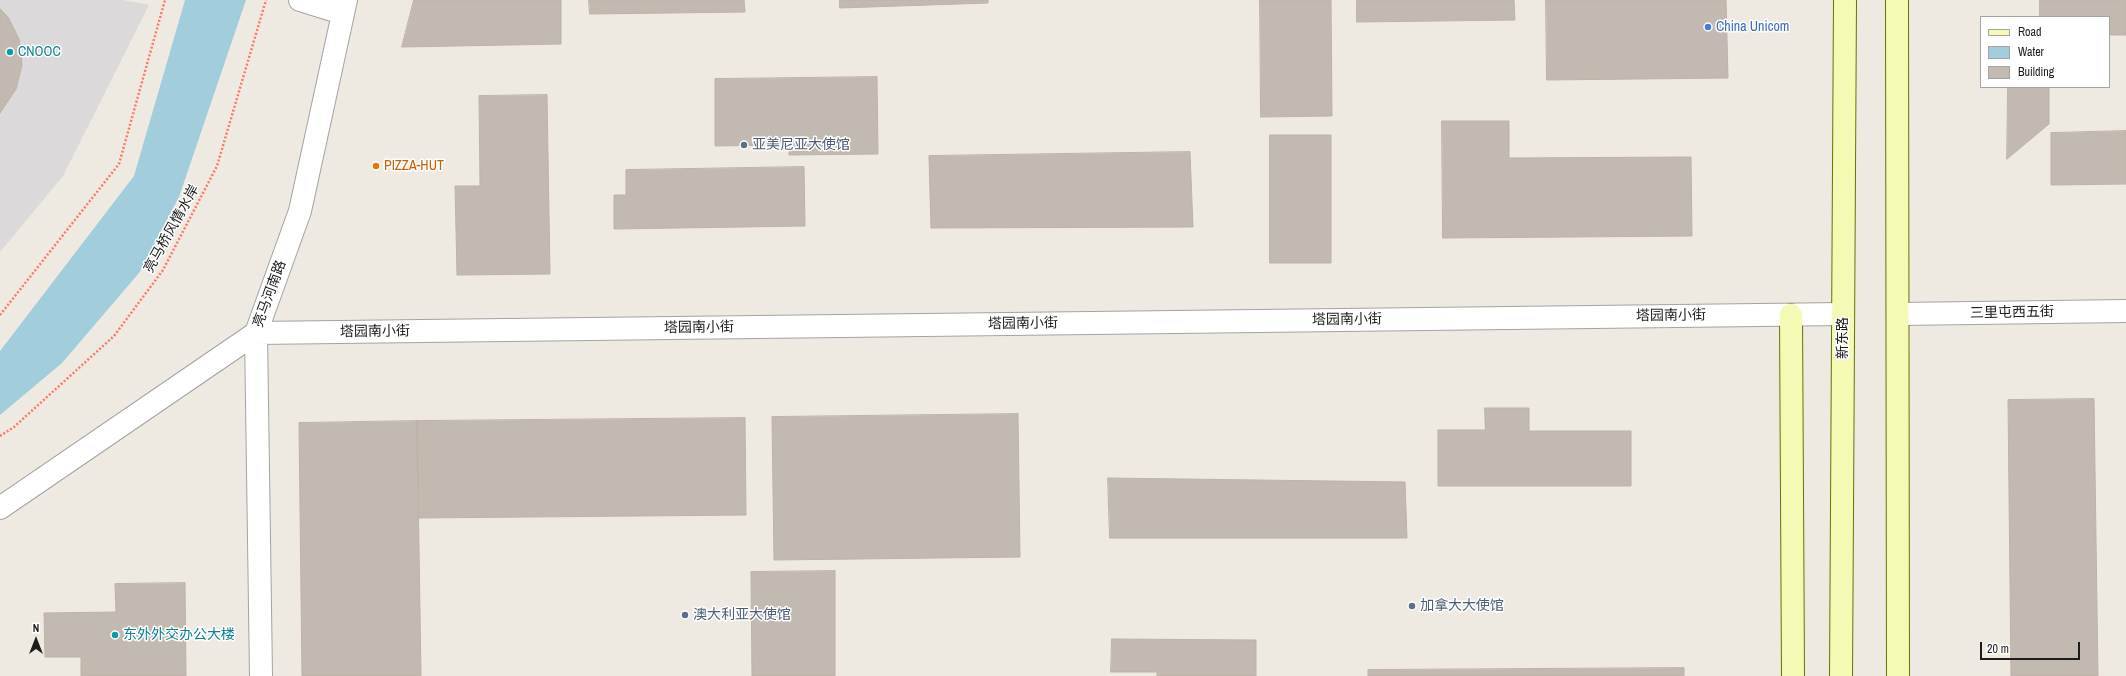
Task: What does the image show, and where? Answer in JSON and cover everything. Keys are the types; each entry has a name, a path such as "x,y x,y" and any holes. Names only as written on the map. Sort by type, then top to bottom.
{"main road":[{"name":"新东路","path":"1842,676 1845,0"},
{"path":"1898,0 1898,676"},
{"path":"1791,315 1793,676"}],"street":[{"path":"300,0 344,6"},
{"name":"亮马河南路","path":"0,508 256,333 300,211 344,6"},
{"name":"三里屯西五街","path":"1898,314 2126,311"},
{"name":"塔园南小街","path":"256,333 1843,314"},
{"path":"256,333 261,676"}],"path":[{"path":"0,315 119,164 165,0"},
{"name":"亮马桥风情水岸","path":"0,436 14,427 114,336 163,270 217,166 266,0"}],"shaded area":[{"path":"0,0 123,0 149,5 63,176 0,252"}],"water":[{"path":"185,0 246,0 179,197 139,273 62,363 0,415 0,351 134,176"}],"building":[{"path":"414,0 561,0 561,44 402,47"},
{"path":"589,0 744,0 745,12 590,14"},
{"path":"840,0 988,0 988,3 840,8"},
{"path":"1260,0 1331,0 1332,116 1261,117"},
{"path":"1357,0 1514,0 1515,20 1357,22"},
{"path":"1546,0 1726,0 1728,78 1547,80"},
{"path":"2040,0 2126,0 2126,35 2110,35 2110,16 2040,16"},
{"name":"CNOOC","path":"0,9 8,17 19,39 22,65 16,89 0,113"},
{"path":"877,77 878,154 789,155 789,145 715,146 715,79"},
{"path":"2008,88 2049,88 2049,124 2007,159"},
{"path":"547,95 550,274 457,275 455,186 480,186 479,96"},
{"path":"1442,121 1509,121 1509,158 1691,157 1692,236 1443,238"},
{"path":"2126,131 2126,184 2051,185 2051,133"},
{"path":"1270,135 1331,135 1331,263 1270,263"},
{"path":"1190,152 1193,227 931,228 929,156"},
{"path":"804,167 805,226 614,229 614,195 626,195 626,170"},
{"path":"2094,399 2098,676 2011,676 2008,400"},
{"path":"1485,408 1529,408 1529,431 1631,431 1631,486 1438,486 1438,430 1485,430"},
{"path":"1018,414 1020,557 774,560 772,417"},
{"path":"745,418 746,515 418,518 417,421"},
{"path":"417,421 421,676 302,676 299,423"},
{"path":"1108,478 1405,482 1407,538 1110,538"},
{"path":"835,571 835,676 752,676 751,572"},
{"name":"东外外交办公大楼","path":"185,583 186,676 81,676 81,657 45,657 44,613 116,612 115,584"},
{"path":"1112,639 1256,640 1256,676 1157,676 1157,672 1111,672"},
{"path":"1684,668 1684,676 1368,676 1368,670"}],"place":[{"name":"China Unicom","path":"1708,27"},
{"name":"CNOOC","path":"10,52"},
{"name":"亚美尼亚大使馆","path":"744,145"},
{"name":"PIZZA-HUT","path":"376,166"},
{"name":"加拿大大使馆","path":"1412,606"},
{"name":"澳大利亚大使馆","path":"685,615"},
{"name":"东外外交办公大楼","path":"115,635"}]}
